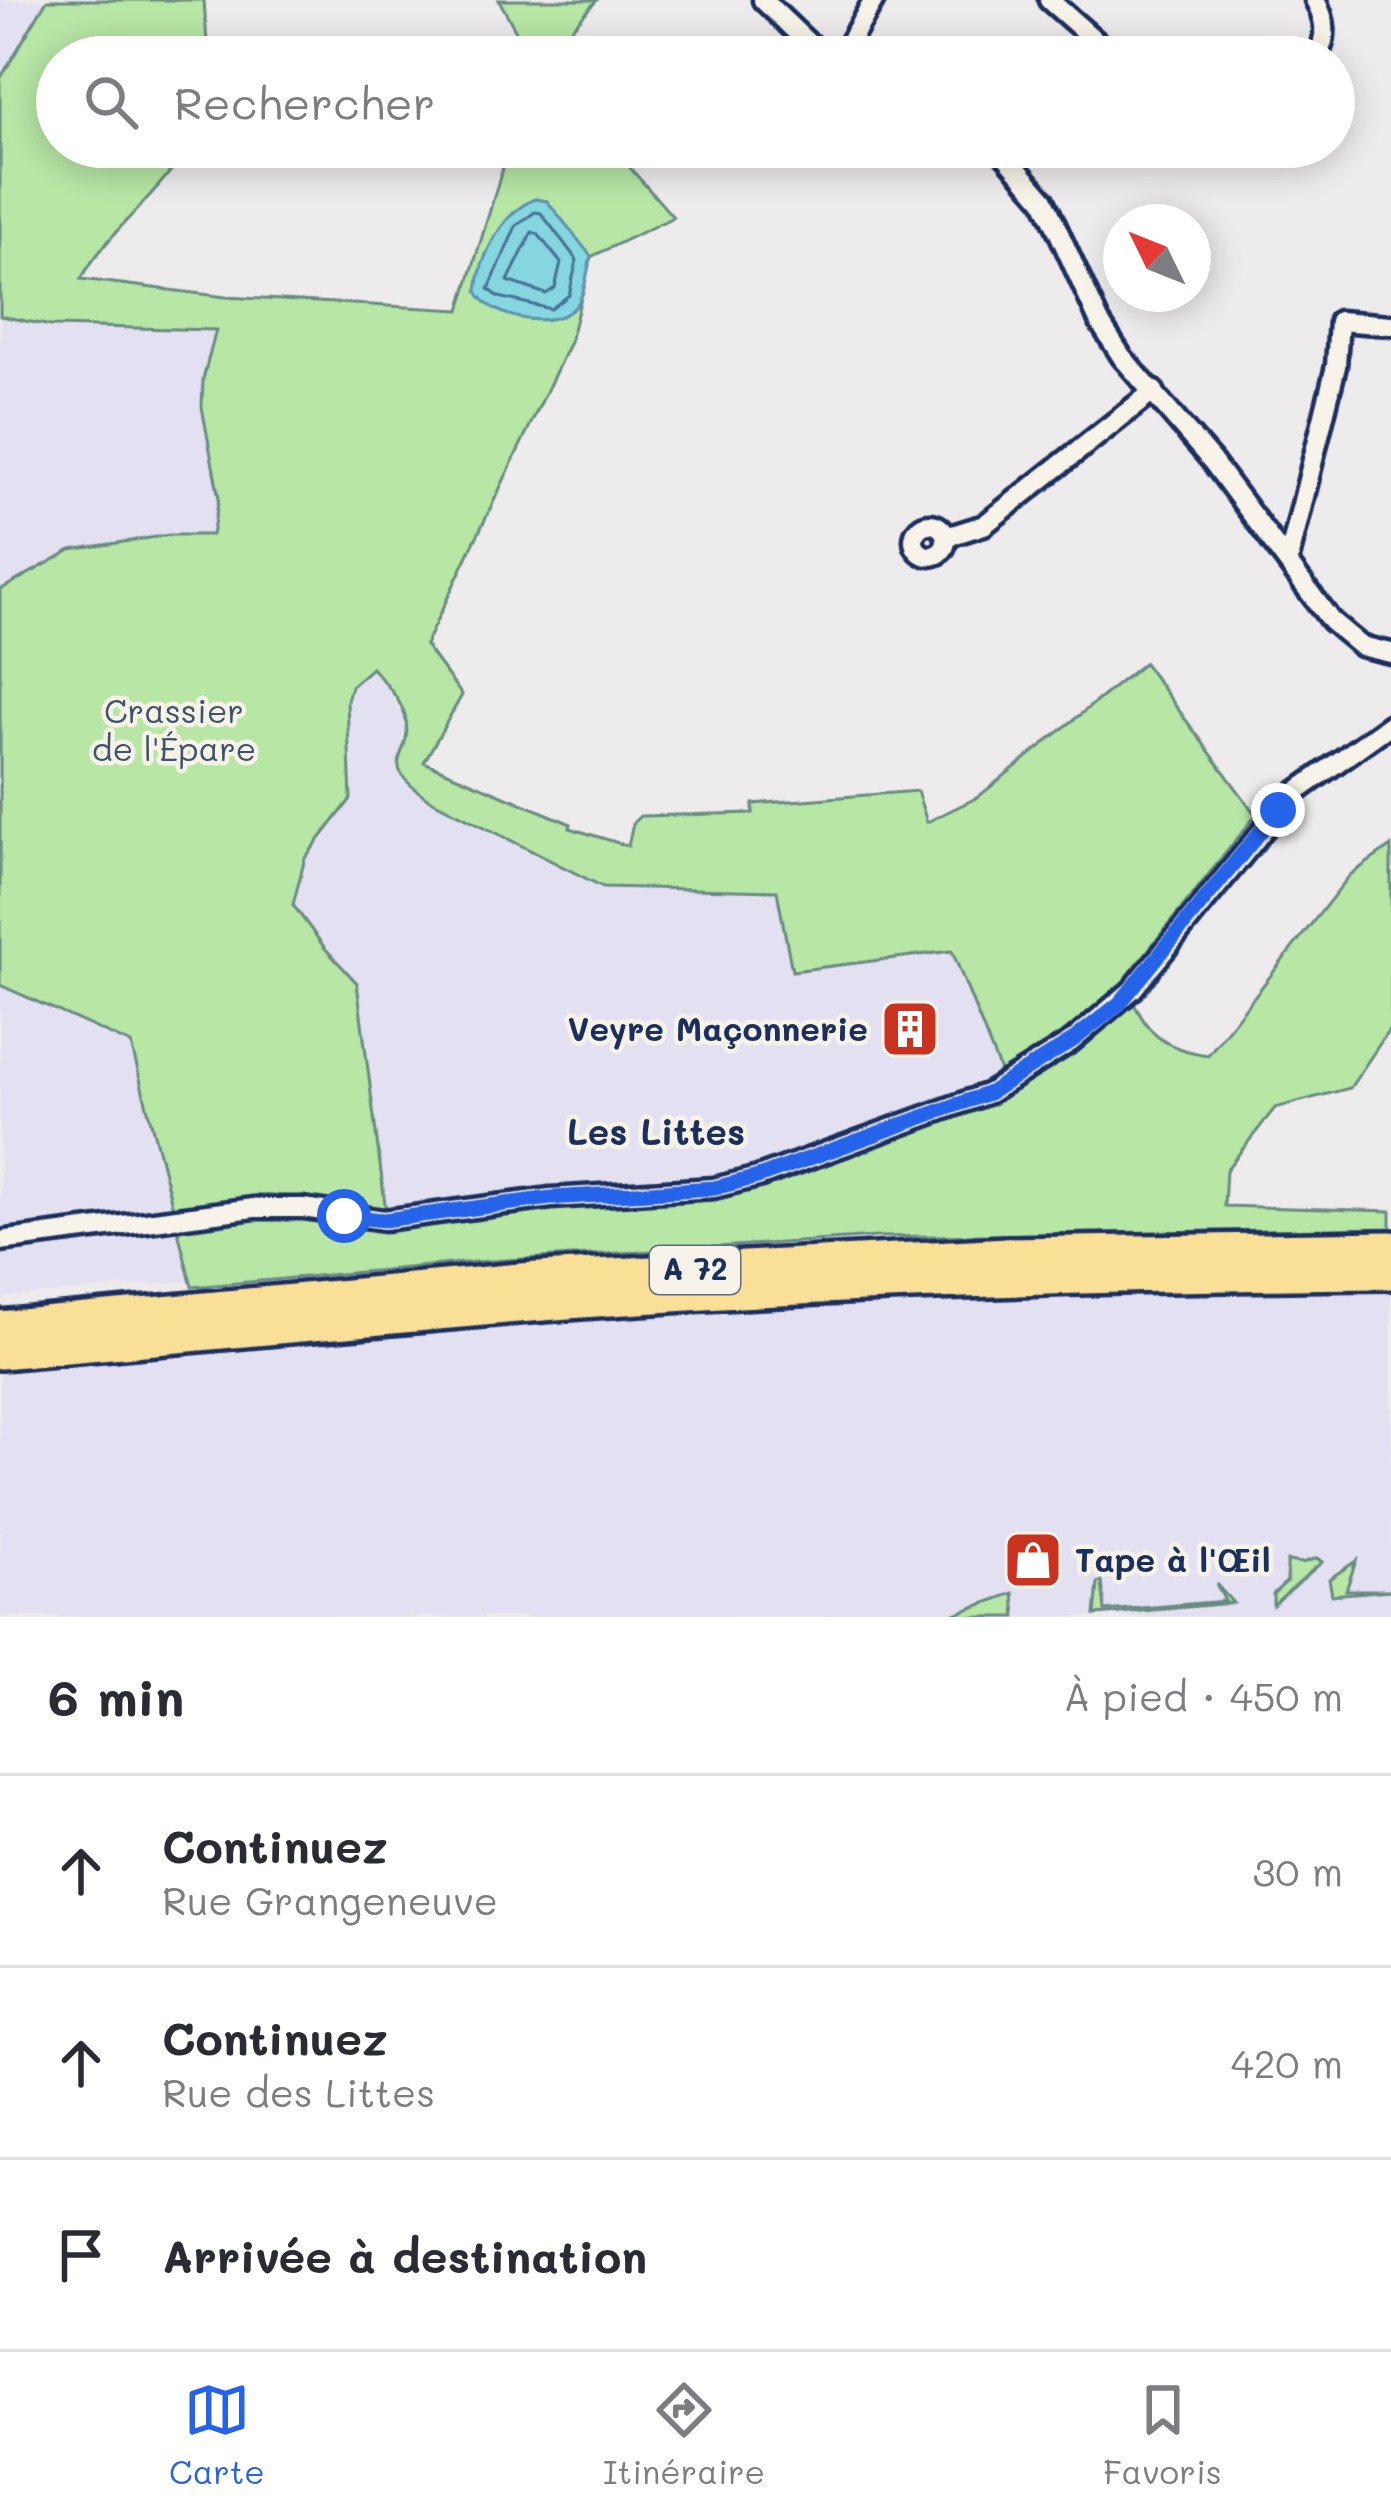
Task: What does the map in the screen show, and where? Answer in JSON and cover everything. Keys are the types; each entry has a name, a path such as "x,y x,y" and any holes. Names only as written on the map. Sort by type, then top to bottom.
{"highway":[{"name":"A 72","path":"0,1328 520,1280 1008,1254 1391,1248"},
{"name":"A 72","path":"0,1352 592,1301 1186,1273 1391,1272"}],"street":[{"path":"763,0 801,36"},
{"path":"854,36 874,0"},
{"path":"1049,0 1090,36"},
{"path":"1316,0 1323,14 1324,36"},
{"path":"1017,168 1039,192 1099,321 1122,357 1154,391 1346,636 1361,646 1391,653"},
{"path":"1288,562 1336,366 1340,321 1391,325"},
{"path":"946,537 984,525 1154,391"},
{"path":"0,1241 254,1208 302,1208 374,1220 551,1198 714,1188 758,1177 989,1093 1107,1015 1292,795 1391,724"}],"shaded area":[{"path":"0,0 47,0 0,79"},
{"path":"0,316 51,326 217,330 203,379 202,407 219,498 213,535 169,535 0,590"},
{"path":"372,668 405,717 399,773 414,790 603,887 777,891 793,971 952,951 1000,1071 1014,1089 958,1115 818,1162 757,1188 721,1196 595,1201 388,1227 357,983 293,905 305,858 351,799 347,701 351,686"},
{"path":"0,985 131,1044 191,1281 0,1298"},
{"path":"1239,1287 1391,1288 1391,1617 0,1617 0,1368 547,1318 818,1301"}],"green space":[{"name":"Crassier de l'Épare","path":"47,0 204,0 207,36 36,36 36,168 172,168 105,244 81,279 226,297 460,310 503,168 630,168 673,217 591,257 570,342 425,645 462,695 424,762 571,824 570,828 628,846 633,823 640,816 753,813 753,804 917,791 927,822 978,797 1144,663 1256,815 1122,983 1146,1023 1163,1040 1208,1055 1350,875 1391,846 1391,1027 1350,1088 1275,1108 1226,1170 1224,1206 1391,1211 1391,1228 877,1237 474,1262 192,1287 177,1227 254,1215 311,1215 376,1228 595,1201 721,1196 757,1188 818,1162 958,1115 1014,1089 1000,1071 952,951 792,971 777,891 603,887 412,786 399,767 407,730 405,716 372,668 351,686 347,701 351,799 305,858 293,905 357,983 386,1212 284,1199 174,1212 131,1044 0,985 0,590 71,550 169,535 212,535 219,498 202,407 203,379 216,330 51,326 0,316 0,79"},
{"path":"499,0 597,0 565,36 519,36"},
{"path":"1317,1558 1322,1562 1273,1605 1273,1594 1287,1581 1287,1561"},
{"path":"1356,1561 1346,1590 1391,1590 1332,1595 1329,1579"},
{"path":"1102,1582 1105,1611 1225,1601 1216,1584 1233,1603 1095,1615 1098,1583"},
{"path":"1014,1593 1016,1617 946,1617"}],"water":[{"path":"535,199 547,201 591,256 578,303 556,318 541,320 495,309 477,291 495,237 512,214"}],"place":[{"name":"Veyre Maçonnerie","path":"910,1029"},
{"name":"Tape à l'Œil","path":"1033,1560"}],"district":[{"name":"Les Littes","path":"656,1132"}],"route":[{"path":"344,1216 384,1220 551,1198 714,1188 758,1177 989,1093 1072,1041 1120,1003 1278,810"}]}
